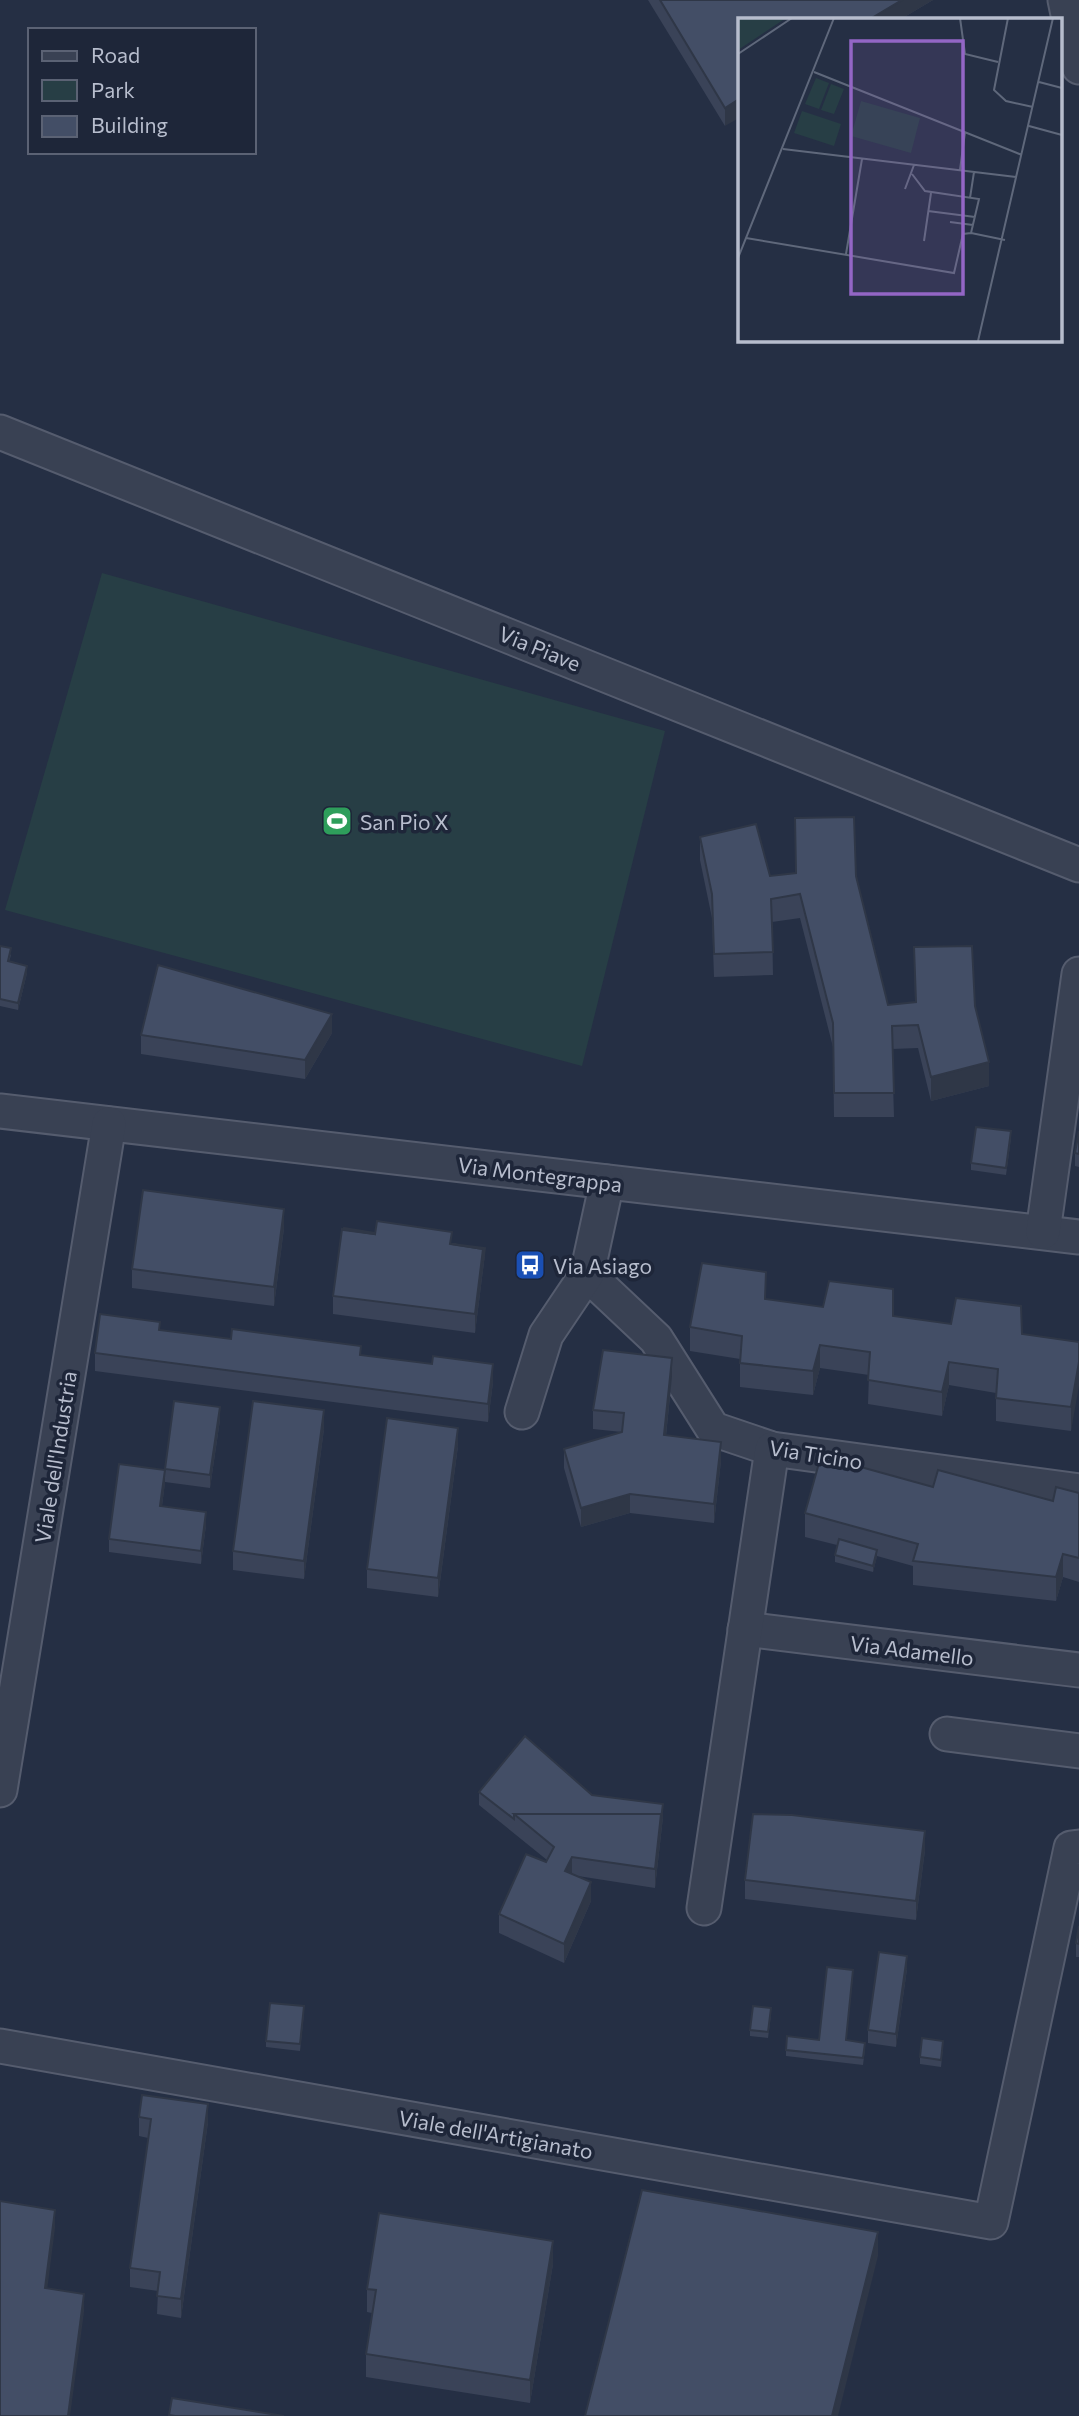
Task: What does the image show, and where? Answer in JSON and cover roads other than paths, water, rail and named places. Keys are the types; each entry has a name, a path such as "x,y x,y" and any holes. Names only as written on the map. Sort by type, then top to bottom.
{"street":[{"path":"1065,0 1079,67"},
{"name":"Via Piave","path":"0,432 1079,865"},
{"path":"1043,1233 1079,974"},
{"name":"Via Montegrappa","path":"0,1111 1079,1237"},
{"name":"Viale dell'Industria","path":"0,1790 109,1124"},
{"path":"522,1412 546,1335 587,1274 607,1181"},
{"name":"Via Ticino","path":"587,1274 656,1339 713,1429 772,1449 1079,1491"},
{"path":"704,1908 772,1449"},
{"name":"Via Adamello","path":"745,1629 1079,1670"},
{"path":"947,1734 1079,1751"},
{"name":"Viale dell'Artigianato","path":"0,2046 991,2221 1071,1849 1079,1847"}],"place":[{"name":"San Pio X","path":"337,821"},
{"name":"Via Asiago","path":"530,1265"}]}
